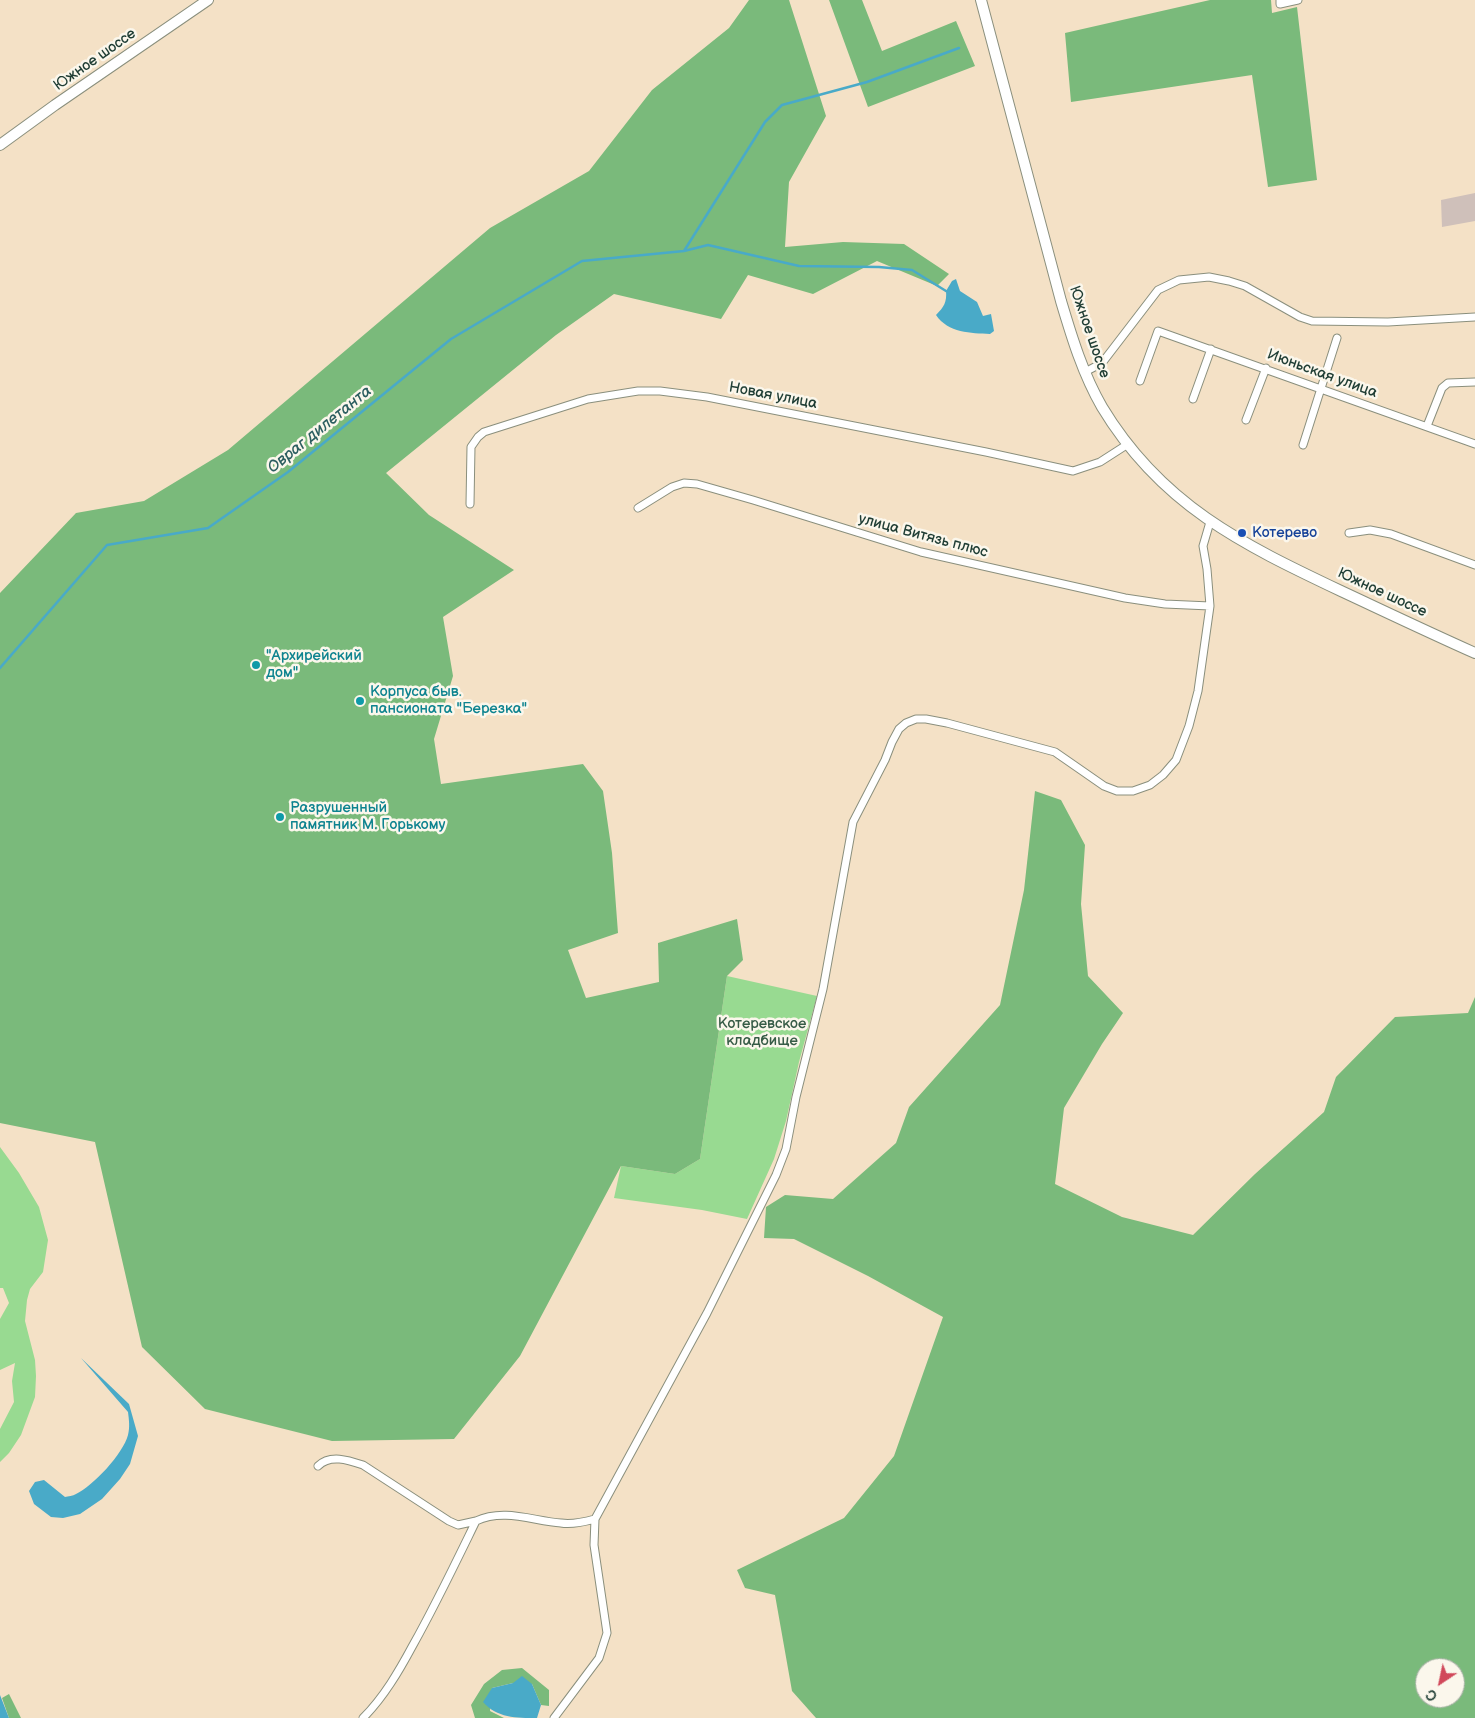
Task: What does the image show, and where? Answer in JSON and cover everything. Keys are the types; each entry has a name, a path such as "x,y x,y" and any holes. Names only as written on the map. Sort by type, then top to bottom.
{"main road":[{"name":"Южное шоссе","path":"0,145 208,0"},
{"name":"Южное шоссе","path":"981,0 1061,302 1085,372 1103,408 1128,444 1164,485 1210,522 1284,564 1475,654"}],"street":[{"path":"1280,0 1280,4 1298,0"},
{"path":"1085,372 1102,363 1158,290 1179,280 1193,277 1209,277 1245,286 1300,317 1312,321 1388,322 1475,317"},
{"name":"Июньская улица","path":"1140,381 1158,331 1475,444"},
{"path":"1303,445 1337,338"},
{"path":"1193,400 1211,350"},
{"path":"1246,420 1266,368"},
{"path":"1427,426 1442,388 1448,383 1475,382"},
{"name":"Новая улица","path":"470,504 471,447 484,432 588,399 638,391 660,391 707,397 1073,471 1100,462 1128,444"},
{"name":"улица Витязь плюс","path":"638,508 672,487 684,483 697,484 920,552 1125,598 1166,604 1210,606"},
{"path":"554,1718 599,1658 607,1633 594,1545 595,1519 707,1313 776,1175 786,1149 796,1097 823,989 853,822 899,729 906,723 916,719 926,719 1055,752 1104,786 1117,791 1133,791 1150,784 1163,775 1176,760 1189,726 1198,691 1210,606 1203,546 1210,522"},
{"path":"1349,533 1370,530 1391,534 1475,565"},
{"path":"318,1466 323,1461 331,1459 347,1460 362,1465 458,1525 502,1515 529,1517 562,1524 595,1519"},
{"path":"363,1718 372,1709 391,1682 408,1654 429,1616 476,1520"}],"shaded area":[{"path":"1475,193 1475,221 1442,227 1441,200"}],"green space":[{"path":"749,0 789,0 826,116 789,182 785,247 843,242 904,244 949,274 937,286 877,261 813,294 748,275 721,319 614,294 556,335 386,473 429,515 514,570 443,617 453,676 434,739 441,784 583,764 603,791 612,853 618,933 568,950 586,998 659,982 658,943 737,919 743,960 727,976 700,1159 675,1174 621,1166 520,1356 454,1439 332,1441 205,1409 142,1347 95,1142 0,1123 0,593 76,513 144,501 228,450 490,228 589,171 652,90 729,28"},
{"path":"829,0 862,0 882,51 956,21 975,66 868,107"},
{"path":"1210,0 1271,0 1272,13 1297,7 1317,180 1268,187 1252,75 1071,102 1065,33"},
{"path":"1035,791 1061,800 1085,845 1081,904 1088,976 1123,1013 1064,1108 1055,1184 1122,1217 1193,1235 1255,1174 1324,1112 1336,1077 1395,1017 1468,1013 1475,997 1475,1718 816,1718 792,1691 775,1595 745,1588 737,1570 844,1518 894,1456 943,1317 868,1276 794,1239 764,1238 766,1207 785,1195 833,1199 896,1143 909,1107 1000,1005 1024,890"},
{"name":"Котеревское кладбище","path":"727,976 817,996 799,1062 786,1121 774,1159 747,1219 702,1210 614,1198 621,1166 675,1174 700,1159"},
{"path":"0,1147 19,1173 39,1207 48,1240 43,1272 30,1289 25,1321 35,1360 35,1397 21,1435 9,1453 0,1462 0,1429 14,1402 12,1381 15,1363 0,1370 0,1319 9,1303 3,1288 0,1288"},
{"path":"522,1668 549,1690 549,1706 541,1705 532,1684 513,1683 492,1688 490,1711 504,1718 475,1718 471,1705 484,1684 502,1670"},
{"path":"9,1694 21,1718 9,1718 2,1698"}],"water":[{"path":"956,279 960,291 977,302 983,316 991,314 994,331 990,334 953,329 936,315 944,304 946,291 952,281"},
{"path":"81,1358 129,1404 138,1436 130,1464 120,1479 102,1499 80,1514 63,1518 51,1517 34,1504 29,1491 35,1482 44,1480 65,1497 75,1495 99,1477 114,1460 125,1443 129,1432 128,1412"},
{"path":"522,1676 532,1684 541,1705 537,1718 507,1716 494,1711 483,1702 492,1688 513,1683"},
{"path":"0,1695 9,1718 0,1718"}],"waterway":[{"path":"684,251 765,122 782,105 867,82 959,48"},
{"name":"Овраг дилетанта","path":"0,668 107,545 208,528 288,472 451,339 582,261 684,251 708,245 799,266 879,267 912,270 946,291"}],"place":[{"name":"Котерево","path":"1242,533"},
{"name":"\"Архирейский дом\"","path":"256,665"},
{"name":"Корпуса быв. пансионата \"Березка\"","path":"360,701"},
{"name":"Разрушенный памятник М. Горькому","path":"280,817"}]}
